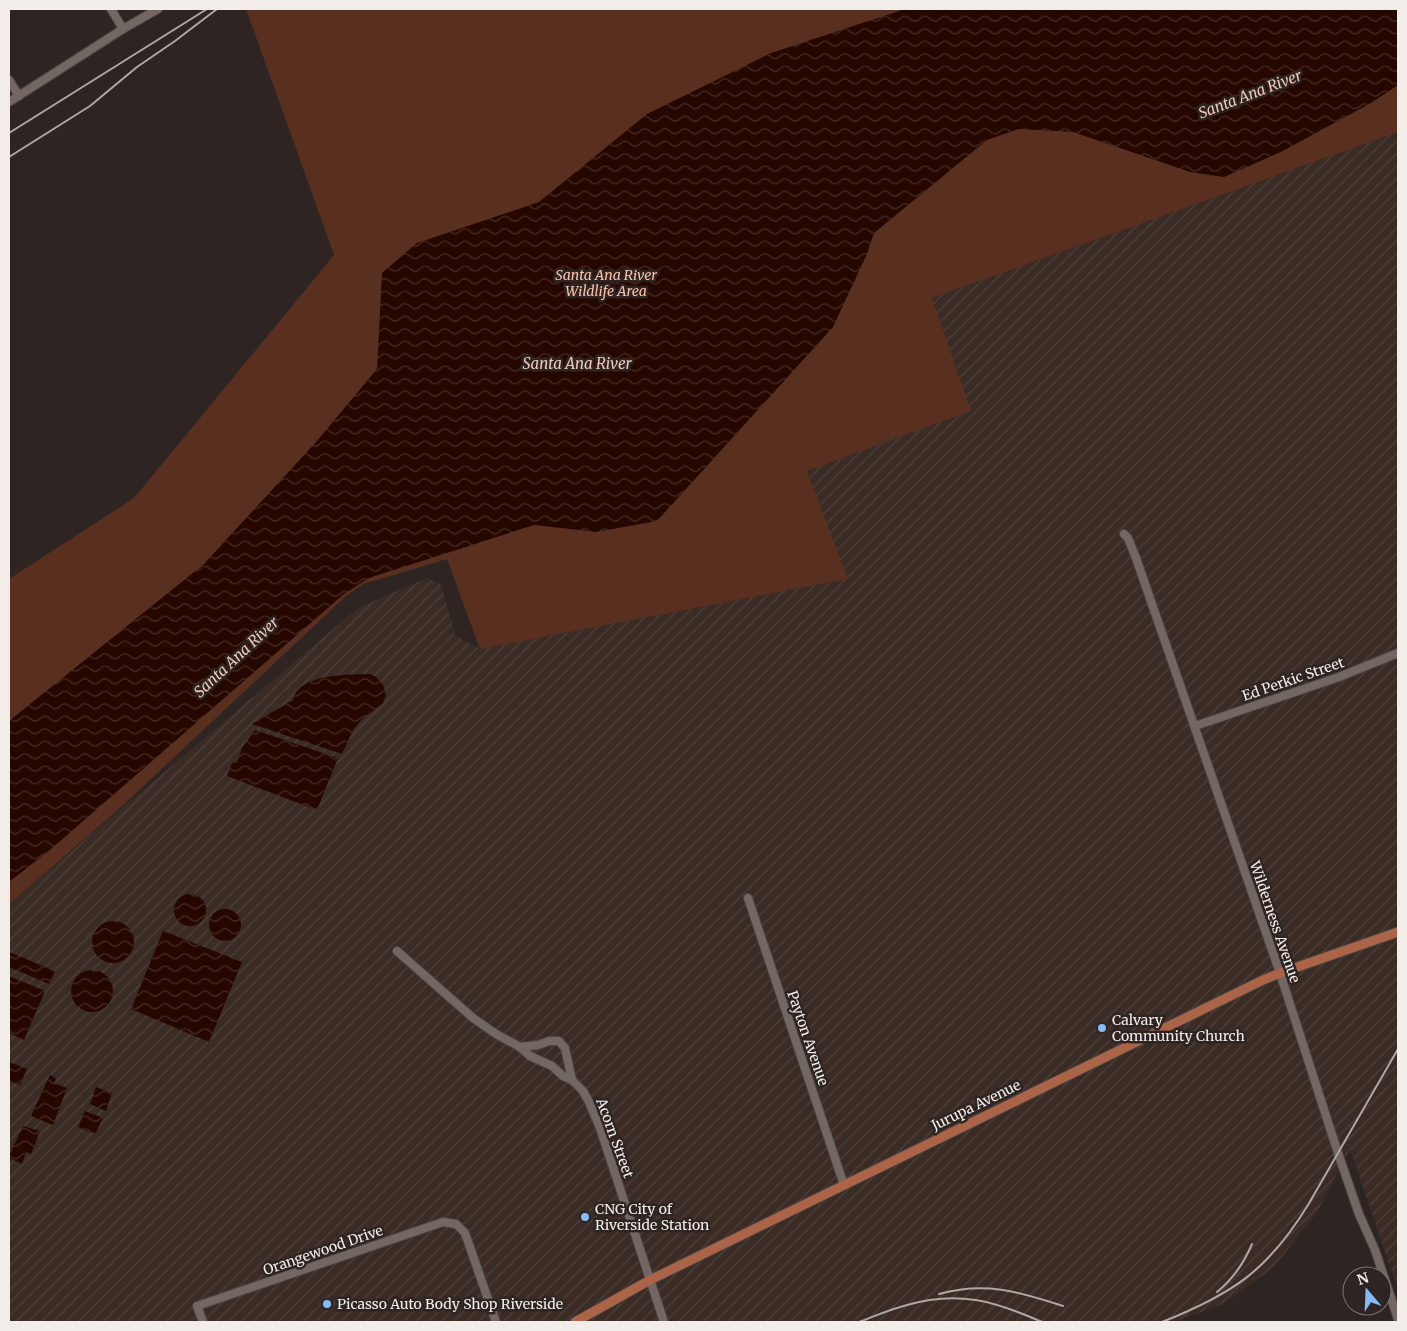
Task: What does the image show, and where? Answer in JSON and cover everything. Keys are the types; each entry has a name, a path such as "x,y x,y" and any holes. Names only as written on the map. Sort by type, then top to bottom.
{"main road":[{"name":"Jurupa Avenue","path":"575,1322 650,1280 1280,973 1398,932"}],"street":[{"path":"110,9 123,29"},
{"path":"9,102 123,29 158,9"},
{"path":"9,80 19,96"},
{"name":"Wilderness Avenue","path":"1124,534 1128,538 1194,726 1280,973 1338,1153 1359,1214 1375,1250 1398,1319"},
{"name":"Ed Perkic Street","path":"1194,726 1339,677 1398,653"},
{"name":"Payton Avenue","path":"748,898 844,1185"},
{"name":"Acorn Street","path":"397,950 473,1018 496,1034 520,1047 530,1056 552,1066 563,1076 572,1080"},
{"name":"Acorn Street","path":"520,1047 538,1045 549,1041 559,1041 566,1048 572,1080 589,1102 597,1119 664,1322"},
{"name":"Orangewood Drive","path":"203,1322 198,1306 443,1222 456,1224 465,1233 496,1322"}],"shaded area":[{"path":"1398,132 1398,1290 1392,1272 1392,1266 1390,1266 1350,1149 1316,1214 1274,1267 1223,1304 1174,1322 9,1322 9,904 358,608 427,578 441,584 455,635 480,649 847,579 807,471 970,411 932,298"}],"green space":[{"name":"Santa Ana River Wildlife Area","path":"246,9 1398,9 1398,132 932,298 971,411 807,471 848,579 480,649 447,559 363,584 346,596 119,809 9,904 9,579 134,498 334,255"}],"water":[{"name":"Santa Ana River","path":"905,9 1398,9 1398,85 1371,103 1281,152 1224,177 1190,172 1073,132 1019,129 987,140 874,233 867,254 833,327 657,521 596,532 534,525 369,578 344,594 51,849 9,882 9,721 204,564 316,442 377,369 382,273 417,243 539,202 647,114 771,53"},
{"path":"370,674 376,677 383,685 386,695 382,705 364,717 353,730 342,754 252,724 293,700 297,691 314,680 326,677"},
{"path":"255,730 338,758 317,810 227,776 232,763 237,762 242,748"},
{"path":"190,894 196,895 201,899 205,904 205,916 201,921 196,925 190,926 184,925 179,921 175,916 174,910 175,904 179,899 184,895"},
{"path":"225,909 231,910 236,914 240,919 240,931 236,936 231,940 225,941 219,940 214,936 210,931 209,925 210,919 214,914 219,910"},
{"path":"113,921 128,927 134,942 128,957 113,963 98,957 92,942 98,927"},
{"path":"163,931 242,962 209,1042 131,1009"},
{"path":"9,952 55,971 49,984 9,967"},
{"path":"92,970 107,976 113,991 107,1006 92,1012 77,1006 71,991 77,976"},
{"path":"9,976 45,991 24,1040 9,1033"},
{"path":"9,1062 27,1069 20,1085 9,1081"},
{"path":"50,1075 56,1078 54,1083 67,1088 53,1125 31,1116"},
{"path":"96,1087 112,1093 106,1111 90,1104"},
{"path":"85,1111 103,1118 95,1134 78,1127"},
{"path":"23,1126 40,1131 31,1154 26,1152 22,1164 9,1158 9,1156"}],"railway":[{"path":"9,133 207,9"},
{"path":"9,157 90,106 137,67 217,9"},
{"path":"1162,1322 1187,1312 1229,1290 1263,1263 1278,1247 1308,1205 1398,1049"},
{"path":"1217,1292 1238,1270 1252,1244"},
{"path":"939,1294 956,1290 987,1288 1032,1296 1063,1306"},
{"path":"859,1322 895,1308 943,1298 959,1298 992,1303 1042,1322"}],"place":[{"name":"Calvary Community Church","path":"1102,1028"},
{"name":"CNG City of Riverside Station","path":"585,1217"},
{"name":"Picasso Auto Body Shop Riverside","path":"327,1304"}]}
